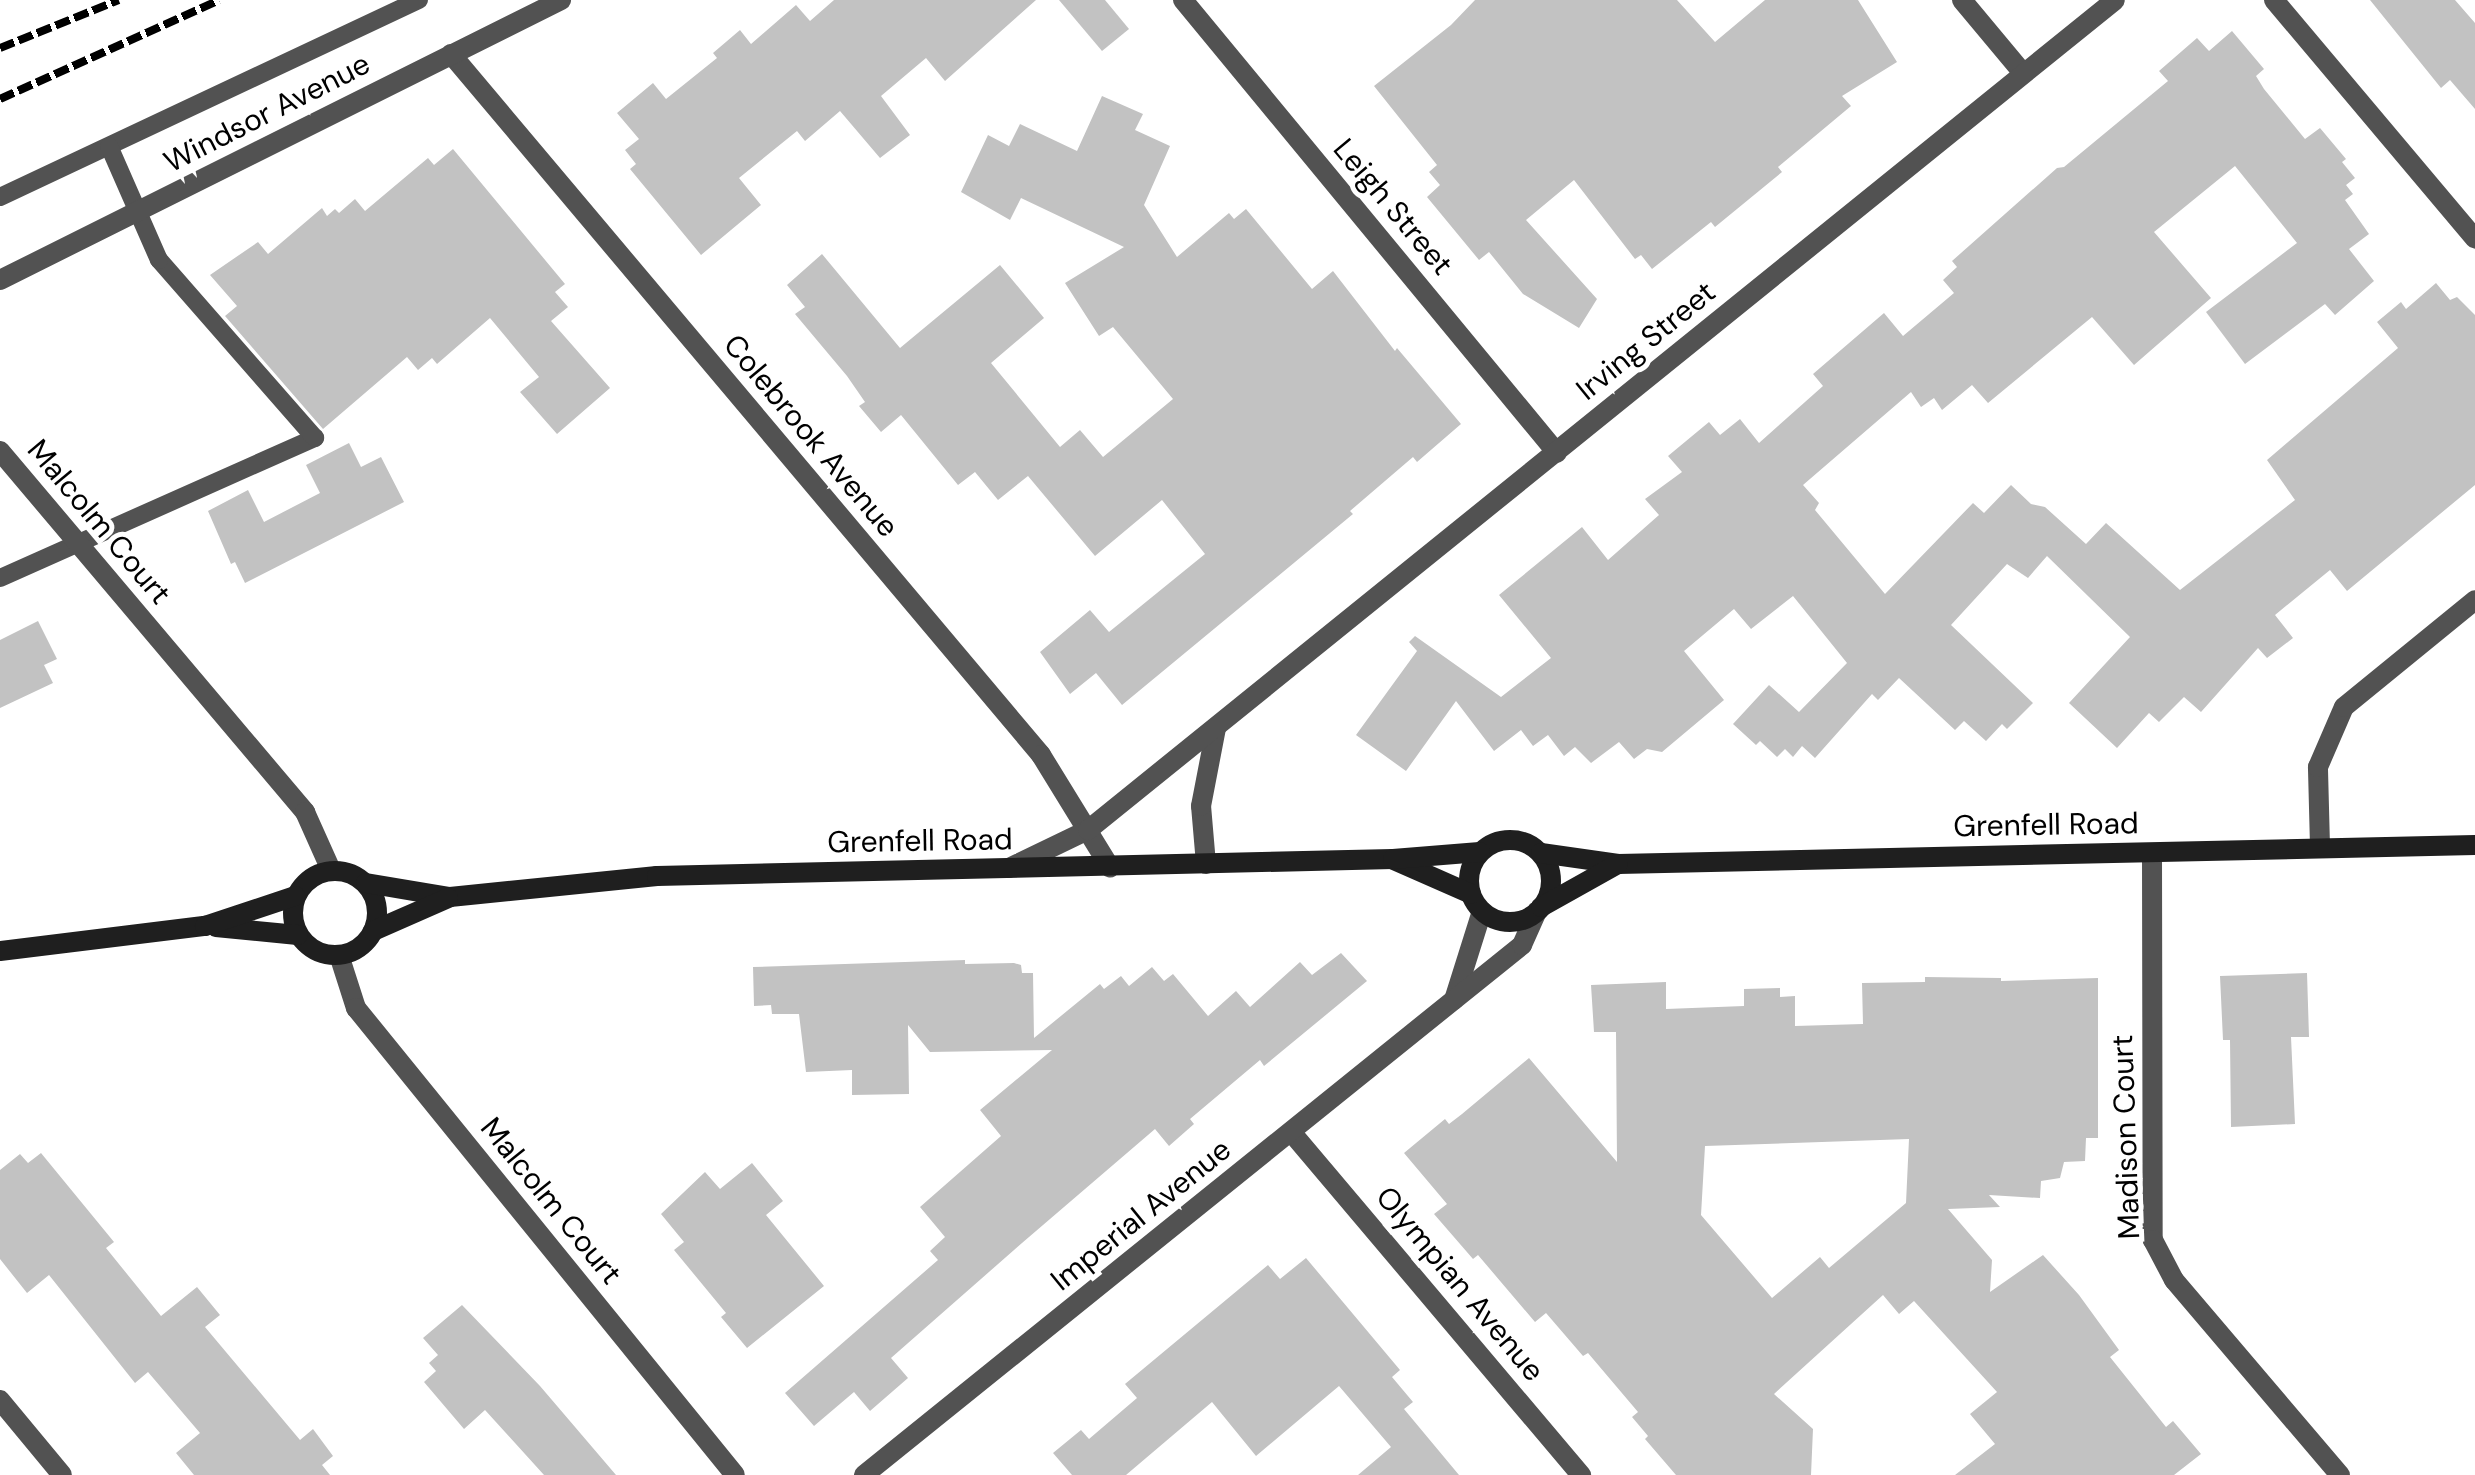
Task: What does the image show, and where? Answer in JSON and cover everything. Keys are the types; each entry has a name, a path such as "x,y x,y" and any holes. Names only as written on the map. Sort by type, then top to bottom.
{"street":[{"name":"Windsor Avenue","path":"0,280 561,0"},
{"name":"Leigh Street","path":"1183,0 1558,453"},
{"path":"1962,0 2022,72"},
{"name":"Irving Street","path":"1008,869 1088,830 2115,0"},
{"path":"2274,0 2475,239"},
{"name":"Colebrook Avenue","path":"451,54 1041,755 1110,867"},
{"name":"Malcolm Court","path":"0,451 305,812 331,870"},
{"path":"2320,846 2318,767 2344,707 2475,600"},
{"path":"1206,864 1201,806 1216,728"},
{"name":"Grenfell Road","path":"366,883 450,898 657,876 1393,859 1480,852 1491,844 1518,840 1540,853 1618,864 2475,844"},
{"path":"1454,1000 1476,903 1469,872 1480,852"},
{"path":"1539,909 1551,874 1540,853"},
{"name":"Madison Court","path":"2152,853 2153,1240 2174,1280 2340,1475"},
{"name":"Grenfell Road","path":"1393,859 1506,922 1519,922 1618,864"},
{"path":"0,951 205,926 295,896 310,878 331,870 344,871 366,883 377,906 374,931 365,943 339,956 316,951 298,935 293,923 295,896"},
{"name":"Grenfell Road","path":"374,931 450,898"},
{"name":"Imperial Avenue","path":"864,1475 1522,945 1539,909"},
{"path":"205,926 298,935"},
{"name":"Malcolm Court","path":"339,956 356,1008 735,1475"},
{"name":"Olympian Avenue","path":"1292,1132 1581,1475"},
{"path":"0,1400 62,1475"}],"lane":[{"path":"0,197 419,0"},
{"path":"0,578 315,438 158,260 109,146"}],"building":[{"path":"834,0 1036,0 945,81 926,58 881,96 910,135 880,158 840,111 805,141 797,131 739,178 761,205 701,255 630,169 636,164 625,150 639,139 617,113 653,83 666,99 717,58 713,53 740,30 751,44 796,5 810,21"},
{"path":"1059,0 1105,0 1129,29 1102,51"},
{"path":"1475,0 1677,0 1715,42 1765,0 1858,0 1897,62 1842,96 1851,106 1778,167 1782,172 1715,227 1711,222 1652,269 1641,255 1635,259 1574,180 1526,220 1597,299 1579,328 1523,294 1489,252 1479,260 1427,197 1440,185 1429,172 1437,165 1374,86 1451,25"},
{"path":"2370,0 2455,0 2475,23 2475,109 2450,80 2441,88"},
{"path":"2232,31 2264,69 2256,76 2264,89 2305,139 2320,128 2346,159 2342,162 2355,178 2346,185 2353,194 2345,200 2369,234 2349,249 2374,281 2335,315 2325,304 2245,364 2206,312 2297,243 2235,166 2154,232 2211,298 2134,365 2092,317 1988,403 1972,385 1942,410 1934,398 1921,407 1911,392 1803,485 1819,503 1815,510 1885,594 1973,503 1984,513 2011,485 2031,504 2045,507 2086,544 2106,523 2180,590 2295,500 2267,460 2398,348 2377,322 2401,302 2406,309 2436,283 2450,300 2457,297 2475,315 2475,485 2347,591 2330,570 2275,615 2293,638 2267,658 2258,648 2201,712 2184,697 2159,722 2149,713 2117,748 2069,703 2130,637 2047,556 2028,578 2007,564 1951,625 2033,703 2007,729 2002,724 1986,741 1964,721 1955,730 1899,678 1878,700 1872,694 1815,758 1802,746 1793,757 1785,749 1777,757 1760,741 1756,745 1733,724 1769,685 1799,712 1847,663 1793,596 1751,629 1734,609 1684,651 1724,700 1662,752 1647,749 1634,759 1619,742 1591,763 1575,747 1564,756 1548,735 1533,746 1521,730 1494,751 1456,701 1406,771 1356,735 1417,651 1409,642 1415,636 1501,697 1551,658 1499,595 1582,527 1608,560 1659,515 1645,499 1682,472 1668,456 1709,422 1720,435 1740,419 1759,443 1823,386 1813,374 1884,313 1903,336 1954,293 1943,280 1957,267 1952,261 2057,168 2064,167 2168,81 2159,71 2197,38 2209,51"},
{"path":"1102,96 1143,114 1135,130 1170,146 1144,205 1177,257 1229,213 1234,219 1246,209 1312,289 1333,271 1395,351 1397,348 1461,424 1417,462 1413,457 1350,511 1353,514 1122,705 1096,673 1070,694 1040,652 1090,610 1109,632 1205,554 1162,500 1095,556 1028,476 998,500 975,472 958,485 901,415 881,432 859,406 865,402 847,376 795,314 805,307 787,285 822,254 900,348 1000,265 1044,318 991,363 1060,447 1080,430 1103,457 1173,399 1113,327 1099,336 1065,283 1124,247 1021,198 1010,220 961,192 988,135 1009,146 1020,124 1077,151"},
{"path":"453,149 565,284 555,292 568,307 551,321 610,388 557,434 520,392 539,377 490,318 437,364 432,358 418,370 407,357 323,429 225,316 237,306 210,275 258,242 268,254 322,208 327,216 335,209 339,213 355,199 365,211 428,158 434,165"},
{"path":"349,443 361,467 381,457 404,502 245,583 235,562 231,564 208,511 248,490 264,522 320,493 306,465"},
{"path":"38,621 57,659 44,665 53,683 0,708 0,640"},
{"path":"1341,953 1367,981 1264,1066 1260,1060 1190,1119 1194,1124 1169,1146 1155,1129 1022,1243 891,1358 908,1378 870,1411 854,1392 814,1426 785,1393 938,1260 930,1251 945,1237 920,1207 1001,1136 980,1110 1052,1050 930,1052 908,1025 909,1094 852,1095 852,1070 806,1072 799,1014 772,1014 771,1005 754,1006 753,967 965,960 965,964 1014,963 1021,965 1022,973 1033,973 1034,1038 1100,984 1104,989 1121,976 1129,986 1152,967 1164,981 1173,974 1208,1016 1236,991 1250,1007 1300,962 1312,975"},
{"path":"2307,973 2309,1037 2291,1037 2295,1124 2231,1127 2230,1040 2223,1040 2220,976"},
{"path":"1925,977 2001,981 2098,978 2098,1138 2086,1138 2085,1161 2064,1162 2060,1178 2041,1181 2040,1198 1989,1195 2000,1207 1948,1209 1992,1260 1990,1292 2043,1255 2079,1295 2119,1350 2110,1357 2166,1427 2173,1421 2201,1454 2174,1475 1955,1475 1995,1444 1970,1414 1997,1392 1914,1301 1899,1314 1883,1295 1774,1394 1813,1429 1811,1475 1676,1475 1645,1439 1648,1436 1632,1417 1638,1412 1588,1353 1583,1356 1546,1313 1535,1322 1478,1255 1473,1259 1434,1214 1447,1204 1404,1153 1445,1119 1449,1124 1529,1058 1617,1162 1616,1032 1594,1032 1591,985 1666,982 1666,1009 1744,1006 1744,989 1780,988 1780,997 1795,996 1795,1026 1863,1024 1862,983 1925,982","holes":["1909,1139 1906,1203 1829,1268 1820,1257 1772,1298 1701,1215 1705,1146"]},
{"path":"41,1153 114,1242 106,1248 161,1316 197,1287 220,1315 205,1327 300,1440 313,1429 333,1456 322,1465 330,1475 194,1475 176,1453 200,1433 148,1372 135,1383 49,1275 27,1293 0,1259 0,1170 20,1154 28,1163"},
{"path":"752,1163 783,1201 766,1215 824,1286 747,1348 721,1317 726,1313 674,1250 684,1242 661,1214 705,1172 720,1189"},
{"path":"1306,1258 1400,1370 1392,1377 1413,1402 1404,1409 1459,1475 1358,1475 1391,1447 1339,1386 1256,1456 1212,1402 1126,1475 1072,1475 1053,1453 1081,1430 1089,1439 1137,1398 1125,1384 1268,1265 1280,1279"},
{"path":"462,1305 540,1386 616,1475 544,1475 485,1410 464,1429 424,1382 436,1371 429,1363 438,1355 423,1338"}],"railway":[{"path":"0,48 119,0"},
{"path":"0,99 219,0"}]}
